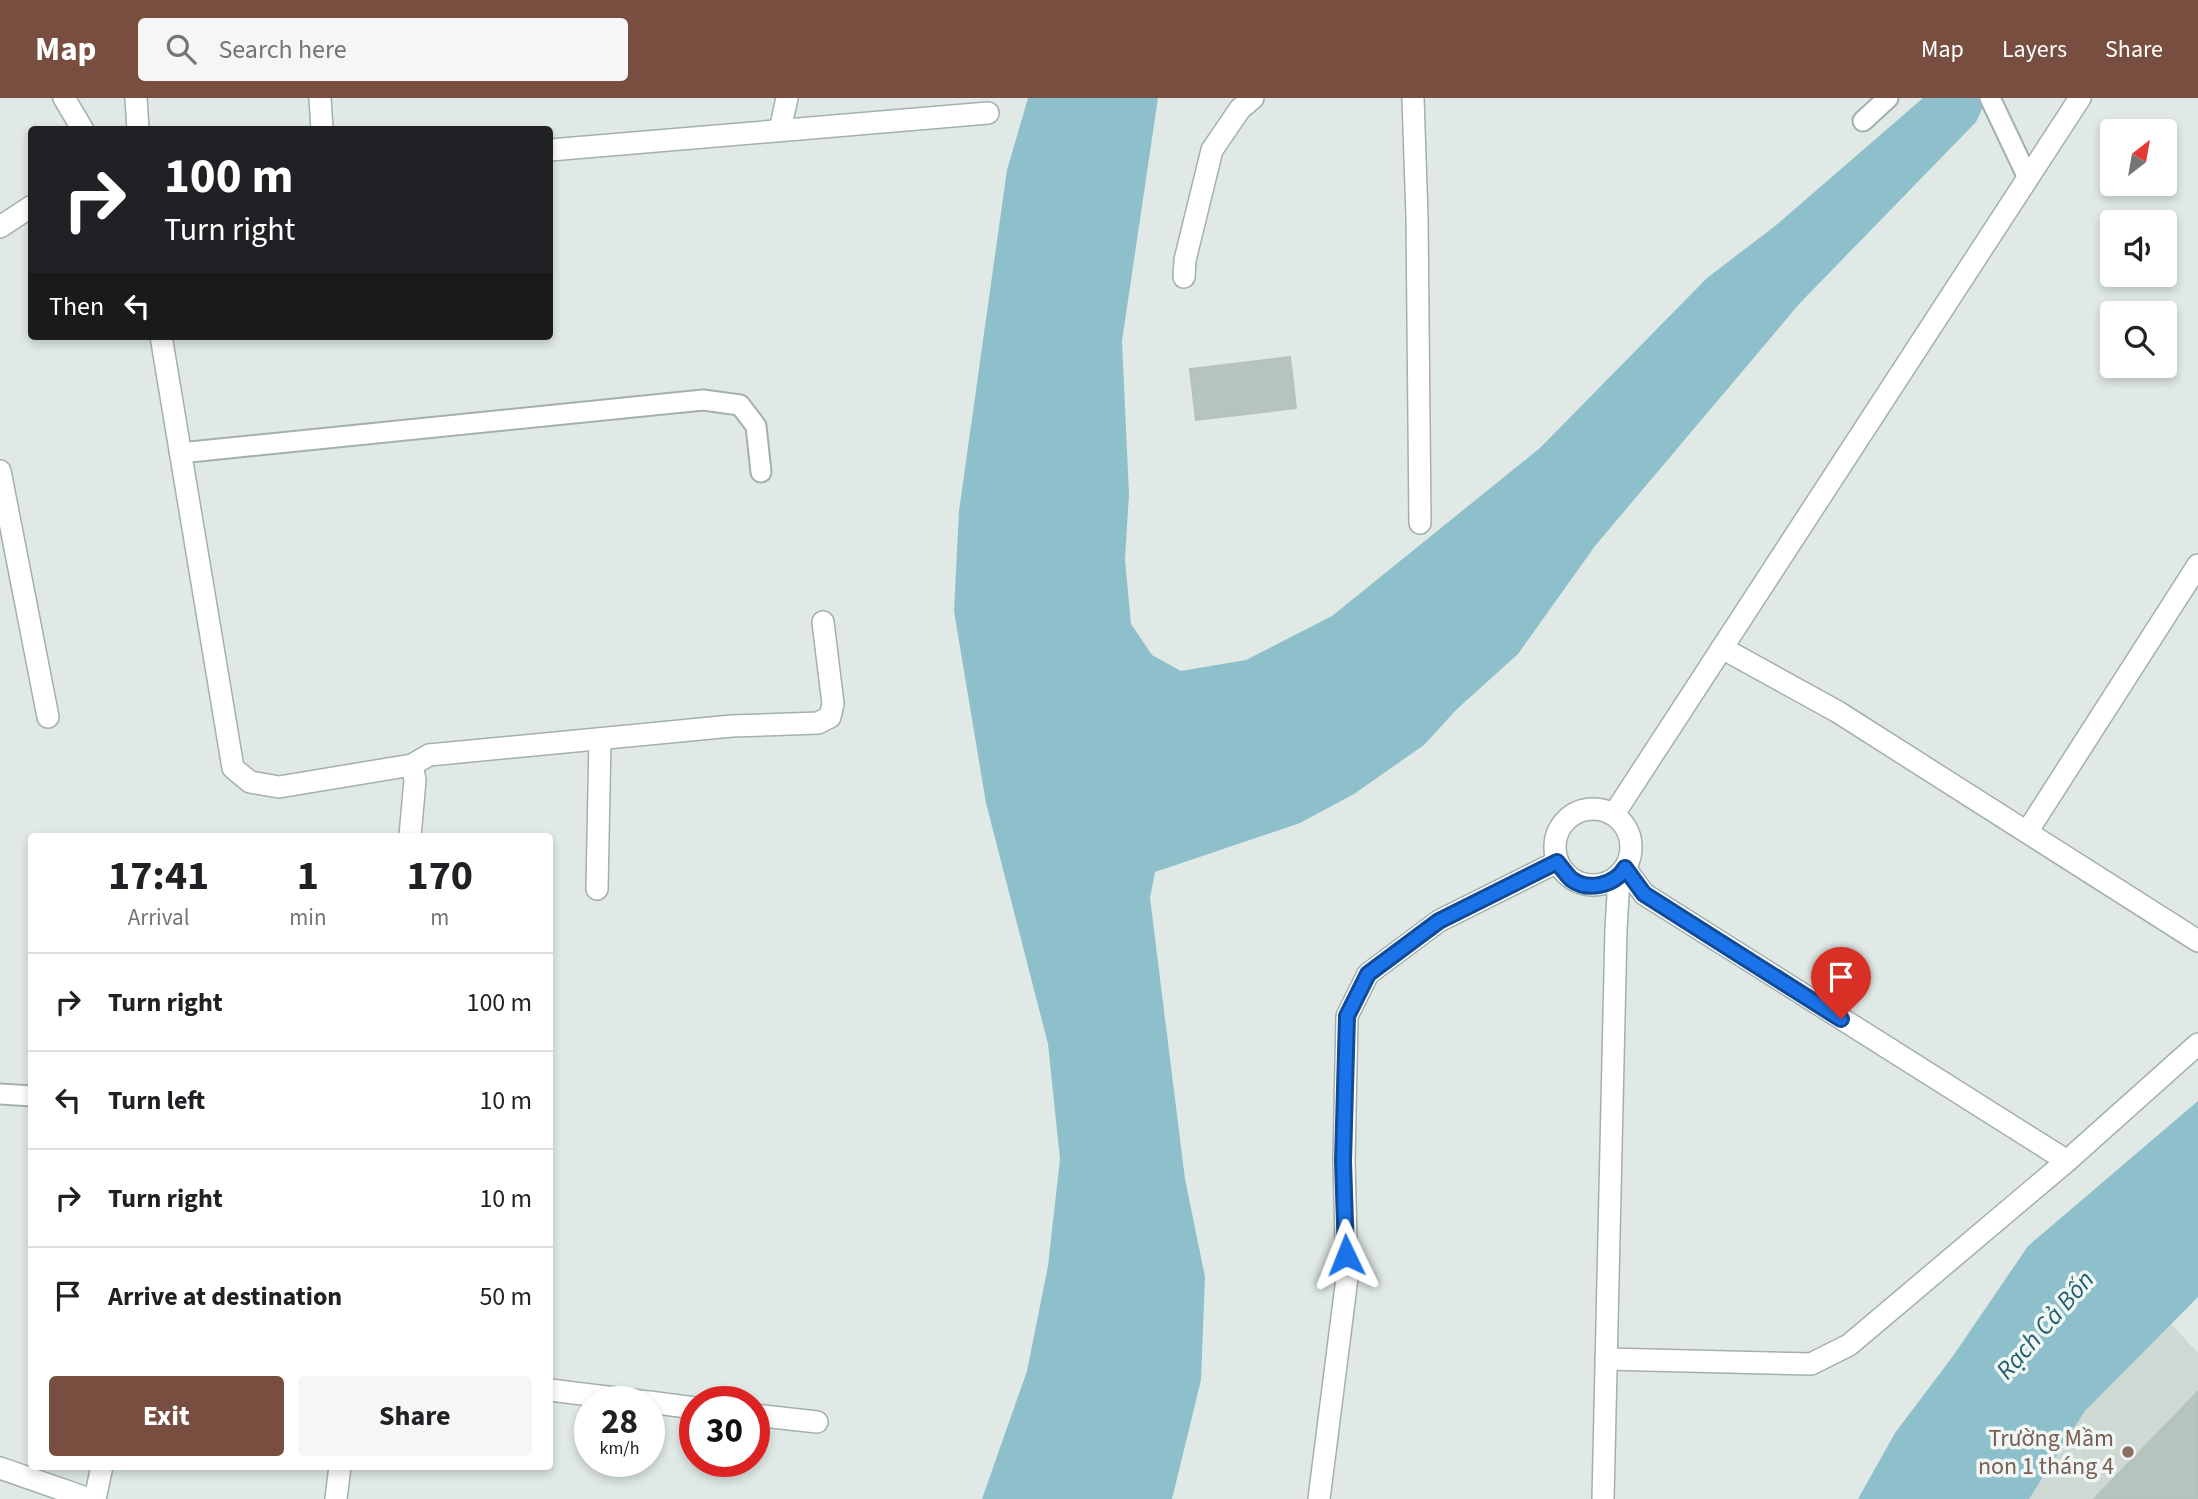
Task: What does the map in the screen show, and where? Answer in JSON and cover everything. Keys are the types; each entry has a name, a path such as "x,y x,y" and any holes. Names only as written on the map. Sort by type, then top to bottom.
{"street":[{"path":"64,98 81,126"},
{"path":"136,98 138,126"},
{"path":"320,98 322,126"},
{"path":"780,130 787,98"},
{"path":"1184,277 1185,260 1212,150 1240,109 1253,98"},
{"path":"1413,98 1418,217 1420,523"},
{"path":"1614,814 2080,98"},
{"path":"553,150 988,113"},
{"path":"0,227 28,209"},
{"path":"162,340 233,768 250,782 279,787 412,765 429,755 732,726 818,723 830,717 833,704 823,622"},
{"path":"0,471 48,717"},
{"path":"2027,832 2198,565"},
{"path":"1722,648 1838,712 2198,941"},
{"path":"597,889 600,738"},
{"path":"410,833 415,780 412,765"},
{"path":"1603,1499 1616,929 1622,873 1632,857 1630,832 1614,814 1591,808 1568,817 1555,837 1557,862 1573,880 1596,886 1622,873"},
{"path":"1319,1499 1347,1278 1343,1161 1347,1016 1368,974 1439,921 1557,862"},
{"path":"1622,873 1644,894 2067,1161"},
{"path":"1606,1359 1811,1364 1849,1345 2067,1161 2198,1044"},
{"path":"553,1390 574,1393"},
{"path":"770,1417 817,1422"},
{"path":"0,1468 89,1499"},
{"path":"95,1499 101,1470"},
{"path":"335,1499 339,1470"}],"lane":[{"path":"1863,121 1888,98"},
{"path":"1991,100 2028,178"},
{"path":"180,453 704,400 740,405 756,426 761,472"},
{"path":"0,1094 28,1096"}],"shaded area":[{"name":"Trường Mầm non 1 tháng 4","path":"2171,1324 2198,1353 2198,1499 2029,1499 2085,1411"}],"water":[{"path":"1028,98 1158,98 1122,341 1129,494 1125,560 1131,624 1152,655 1181,671 1246,660 1332,616 1540,448 1707,278 1775,226 1923,98 1987,98 1976,122 1800,303 1595,546 1518,654 1457,709 1424,745 1354,794 1300,823 1155,872 1150,898 1185,1179 1205,1277 1201,1380 1172,1499 982,1499 1027,1371 1048,1266 1060,1159 1048,1044 986,803 954,611 959,511 1007,170"},
{"name":"Rạch Cả Bốn","path":"2198,1101 2198,1297 2085,1411 2029,1499 1858,1499 1895,1433 1953,1356 2028,1246"}],"building":[{"path":"1290,357 1296,408 1196,420 1190,369"},
{"path":"2198,1392 2198,1499 2094,1499"}],"place":[{"name":"Trường Mầm non 1 tháng 4","path":"2128,1452"}],"route":[{"path":"1346,1255 1343,1161 1347,1016 1368,974 1439,921 1557,862 1573,880 1596,886 1619,877 1625,868 1644,894 1841,1019"}]}
